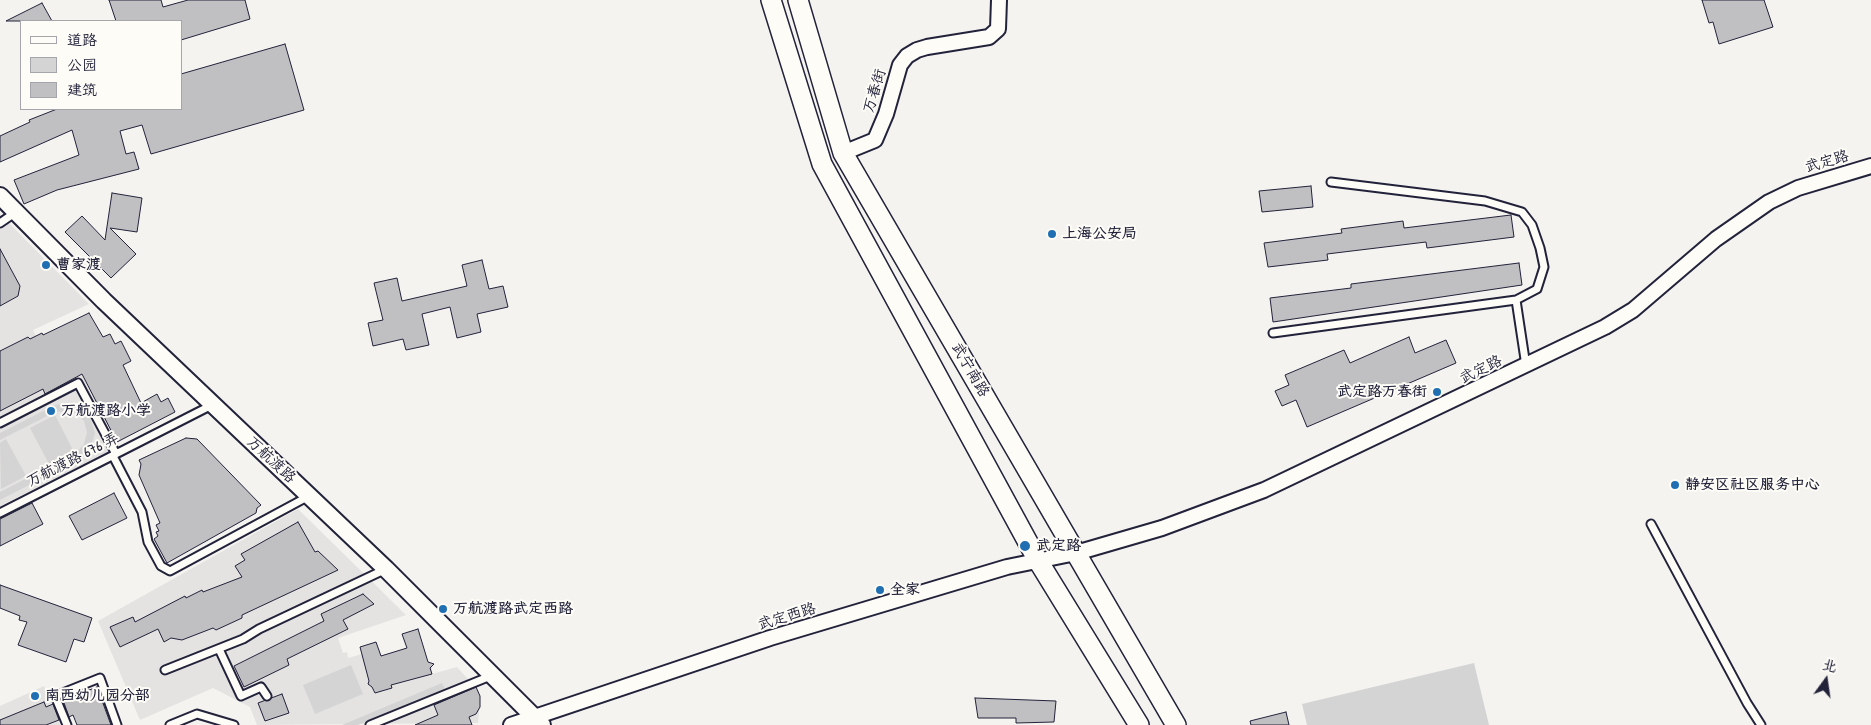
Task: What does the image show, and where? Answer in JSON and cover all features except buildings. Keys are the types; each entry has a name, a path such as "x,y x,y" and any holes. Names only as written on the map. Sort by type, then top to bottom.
{"main road":[{"name":"武宁南路","path":"771,0 822,164 1037,559 1139,725"},
{"name":"武宁南路","path":"798,0 843,153 1176,725"}],"street":[{"name":"万春街","path":"843,153 874,140 886,114 900,65 907,56 916,50 927,47 989,37 998,29 999,0"},
{"name":"武定路","path":"1076,553 1162,528 1264,490 1526,366 1605,327 1633,310 1716,238 1769,202 1798,188 1871,166"},
{"name":"万航渡路","path":"0,196 212,405 386,569 538,720"},
{"name":"武定西路","path":"512,725 538,720 770,638 1037,559 1076,553"}],"lane":[{"path":"1273,333 1516,300 1537,289 1544,267 1532,225 1522,212 1485,201 1331,182"},
{"path":"0,223 16,212"},
{"path":"1516,300 1526,366"},
{"path":"0,423 78,383 142,512 148,542 161,566 170,572 309,496"},
{"name":"万航渡路 676 弄","path":"0,513 212,405"},
{"path":"1651,524 1747,703 1761,725"},
{"path":"165,670 243,639 259,628 386,569"},
{"path":"219,649 242,696 261,687 267,696"},
{"path":"370,725 493,675"},
{"path":"67,725 55,696 100,678 117,725"},
{"path":"170,725 197,714 234,725"}],"shaded area":[{"name":"万航渡路小学","path":"0,214 89,304 33,330 44,353 66,342 119,446 0,506"},
{"path":"298,509 406,615 338,638 343,653 347,652 348,658 362,654 360,647 376,642 381,656 406,648 402,634 418,629 428,661 432,666 432,674 457,667 478,690 480,702 478,723 257,725 250,707 213,688 140,720 98,621"},
{"name":"南西幼儿园分部","path":"44,686 60,725 0,725 0,706"}],"green space":[{"path":"65,403 82,408 89,415 95,433 90,450 80,459 0,500 0,492 76,453 84,444 87,432 84,421 75,413 68,411 55,412 0,440 0,433 55,405"},
{"path":"55,415 74,452 49,464 30,428"},
{"path":"6,439 26,476 1,489 0,443"},
{"path":"1474,663 1489,725 1307,725 1302,704"},
{"path":"351,665 363,694 315,714 303,685"},
{"path":"442,683 445,689 358,725 342,725"}],"place":[{"name":"上海公安局","path":"1052,234"},
{"name":"曹家渡","path":"46,265"},
{"name":"武定路万春街","path":"1437,392"},
{"name":"万航渡路小学","path":"51,411"},
{"name":"静安区社区服务中心","path":"1675,485"},
{"name":"武定路","path":"1025,546"},
{"name":"全家","path":"880,590"},
{"name":"万航渡路武定西路","path":"443,609"},
{"name":"南西幼儿园分部","path":"35,696"}]}
